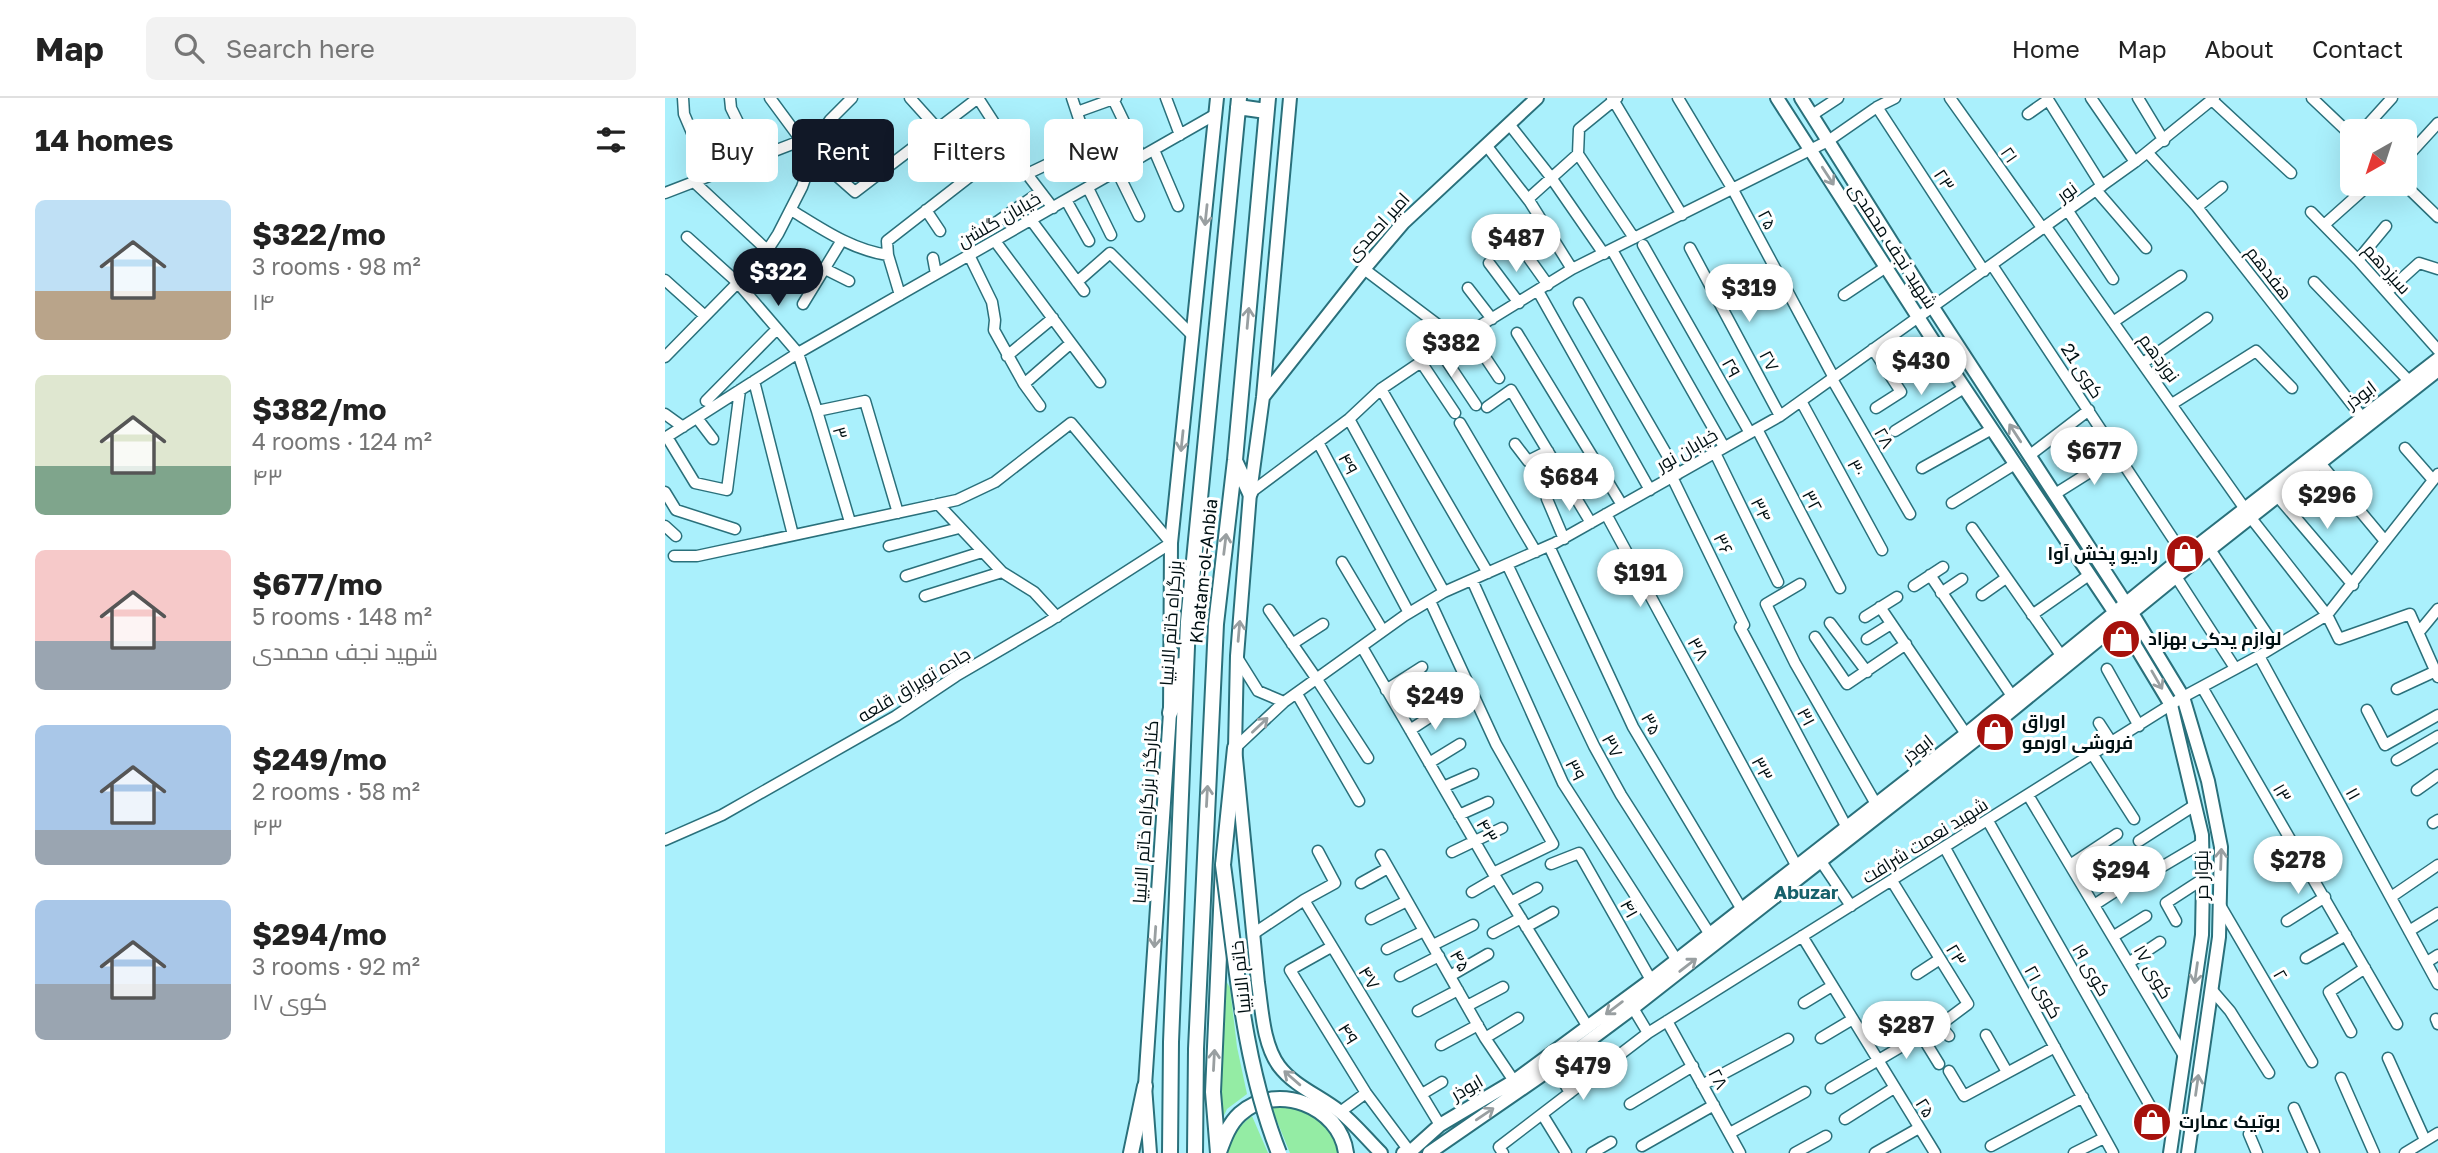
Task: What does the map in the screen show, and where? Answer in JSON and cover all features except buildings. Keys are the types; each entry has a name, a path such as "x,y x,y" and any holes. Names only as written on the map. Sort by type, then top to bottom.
{"highway":[{"path":"1239,102 1267,104"},
{"name":"بزرگراه خاتم الانبیا","path":"1170,1153 1171,1042 1188,622 1239,102"},
{"name":"Khatam-ol-Anbia","path":"1195,1153 1196,1049 1216,624 1235,460 1267,104"},
{"path":"1235,460 1250,493"},
{"path":"1170,713 1188,622"},
{"path":"1218,1153 1213,1093 1223,865 1235,748"},
{"path":"1223,865 1250,1053 1261,1103 1279,1153"},
{"path":"1131,1153 1145,1086"},
{"path":"1218,1153 1229,1128 1240,1113 1273,1098 1292,1099 1313,1107 1327,1117 1345,1144 1346,1153"}],"main road":[{"name":"کنارگذر بزرگراه خاتم الانبیا","path":"1150,1153 1145,1086 1170,713 1171,543 1217,98"},
{"name":"امیر احمدی","path":"1263,397 1403,223 1537,98"},
{"name":"شهید نجف محمدی","path":"1777,98 1917,317 2118,617"},
{"name":"شهید نجف محمدی","path":"1801,98 2129,608"},
{"path":"1235,748 1238,659 1250,493 1263,397 1291,99"},
{"name":"ابوذر","path":"1434,1151 1633,1008 1820,860 2187,560 2248,514 2362,416 2438,359"},
{"name":"ابوذر","path":"2248,514 2278,497 2438,370"},
{"path":"2015,464 2030,455"},
{"name":"بلوار حر","path":"2129,608 2183,697 2208,782 2221,847 2219,937 2188,1153"},
{"name":"بلوار حر","path":"2118,617 2171,705 2202,843 2202,935 2170,1153"},
{"name":"ابوذر","path":"1407,1153 1440,1125 1514,1082 1651,980 1966,734 1980,729 2012,696 2064,660"},
{"name":"خاتم الانبیا","path":"1235,748 1263,1021 1275,1059 1293,1080 1340,1112 1381,1153"},
{"path":"2202,935 2219,937"}],"street":[{"path":"683,98 686,119"},
{"path":"730,98 736,119"},
{"path":"770,98 792,127"},
{"path":"831,119 852,98"},
{"path":"910,98 929,119"},
{"path":"951,119 978,98 992,119"},
{"path":"1072,98 1079,119"},
{"path":"1166,98 1180,135"},
{"name":"۲۵","path":"1678,98 1732,188 1833,378"},
{"path":"1812,115 1838,98"},
{"path":"1250,493 1349,419 1381,389 1421,362 1573,269 1608,252 1639,242 1732,188 1828,141 1877,107 1895,98"},
{"name":"۲۱","path":"1950,98 2044,228"},
{"path":"2091,98 2135,162"},
{"path":"2138,98 2164,141"},
{"path":"2312,98 2340,125"},
{"path":"2373,119 2392,98"},
{"path":"1077,112 1114,99 1123,119"},
{"path":"1528,199 1550,176 1578,154 1579,129 1614,99 1682,215"},
{"path":"2028,114 2047,99 2099,188 2146,248"},
{"path":"2213,99 2291,173"},
{"name":"نور","path":"1917,317 2148,153 2213,99"},
{"name":"۲۳","path":"1877,107 1988,268"},
{"name":"خیابان گلشن","path":"1143,156 1216,114"},
{"path":"2417,146 2438,123"},
{"path":"1509,124 1608,252 1720,450"},
{"path":"1486,145 1528,199 1573,269"},
{"path":"1154,150 1178,206"},
{"path":"894,162 908,152"},
{"name":"هفدهم","path":"2148,153 2197,207 2362,416"},
{"name":"۲۹","path":"1578,154 1639,242 1753,431"},
{"path":"1030,178 1053,208"},
{"path":"666,190 690,182"},
{"path":"694,182 767,250"},
{"path":"666,355 767,250 791,210 804,182"},
{"path":"844,182 855,192 868,182"},
{"path":"900,295 888,255 887,241 962,182"},
{"name":"خیابان گلشن","path":"666,438 798,353 936,274 972,250 995,241 1097,182"},
{"path":"1122,182 1139,216"},
{"path":"2197,207 2222,187"},
{"path":"1088,188 1111,235"},
{"path":"981,233 1040,192"},
{"path":"2325,225 2357,196"},
{"path":"2416,196 2438,217"},
{"path":"1066,200 1089,241"},
{"path":"791,210 842,240 871,253 888,255"},
{"path":"926,210 940,231"},
{"path":"2068,211 2113,279"},
{"name":"سیزدهم","path":"2311,212 2438,350"},
{"path":"1031,220 1084,291"},
{"path":"2358,260 2386,226"},
{"name":"نوزدهم","path":"2044,228 2143,363 2248,514 2327,615 2339,639 2410,614 2419,632"},
{"path":"687,237 737,282 798,353"},
{"path":"803,304 842,240"},
{"path":"1516,240 1548,285"},
{"path":"995,241 1100,382"},
{"name":"۲۷","path":"1690,248 1780,416"},
{"path":"972,250 992,302 994,330 1007,356 1040,406"},
{"path":"1077,282 1110,253 1193,336"},
{"path":"933,258 936,274"},
{"path":"1489,263 1519,303"},
{"path":"2386,292 2419,263 2438,270"},
{"path":"1844,295 1886,267"},
{"name":"کوی 21","path":"1988,268 2089,410 2187,560"},
{"path":"825,269 849,281"},
{"path":"1364,269 1458,340"},
{"path":"2113,322 2181,276"},
{"path":"665,280 705,316"},
{"path":"2314,282 2409,381"},
{"path":"1468,288 1492,319"},
{"path":"1538,291 1650,490"},
{"path":"1579,303 1675,475"},
{"name":"خیابان نور","path":"1235,748 1284,702 1409,613 1444,592 1549,546 1780,416 1917,317"},
{"path":"1007,356 1053,318"},
{"path":"2143,363 2207,318"},
{"path":"706,401 776,330"},
{"path":"1469,333 1499,378"},
{"path":"1517,333 1622,505"},
{"path":"1024,384 1071,343"},
{"path":"1873,349 1901,392 1876,408"},
{"path":"1440,351 1482,406 1511,390 1591,523"},
{"path":"2172,404 2256,351 2292,388"},
{"name":"۳","path":"798,353 850,522"},
{"path":"1421,362 1458,418 1536,552"},
{"name":"۲۸","path":"1833,378 1910,514"},
{"path":"754,381 793,535"},
{"path":"1895,431 1964,388"},
{"path":"1381,389 1488,573"},
{"path":"666,438 695,483 727,491 740,390"},
{"path":"817,411 865,401 898,513"},
{"name":"۳۰","path":"1801,401 1882,550"},
{"path":"2030,455 2089,410"},
{"path":"665,414 683,427"},
{"path":"697,418 713,439"},
{"path":"1349,419 1444,592"},
{"path":"674,556 697,556 957,500 995,482 1071,423 1171,543"},
{"path":"1922,468 1992,429"},
{"name":"۳۲","path":"1753,431 1840,588"},
{"name":"۴۹","path":"1318,442 1409,613"},
{"path":"1515,444 1528,461 1548,451"},
{"path":"2405,448 2436,477"},
{"name":"۳۴","path":"1720,450 1778,582"},
{"path":"2055,494 2117,455"},
{"path":"2320,463 2385,541"},
{"path":"1952,502 2015,464"},
{"name":"۳۶","path":"1675,475 1744,625"},
{"name":"شهید نعمت شرافت","path":"1503,1153 1499,1147 1648,1033 2183,697 2327,615 2436,477"},
{"path":"665,492 676,510 735,529"},
{"path":"2278,497 2353,584"},
{"path":"1546,499 1564,538"},
{"path":"938,504 1002,572 1034,592 1056,617"},
{"name":"۳۸","path":"1606,514 1701,689"},
{"path":"665,526 677,536"},
{"path":"889,546 959,528"},
{"path":"1972,528 2064,660"},
{"name":"جاده توپراق قلعه","path":"665,840 722,815 848,743 1056,617 1171,543"},
{"path":"2208,545 2275,646"},
{"name":"۳۵","path":"1549,546 1633,727 1741,908"},
{"path":"906,576 982,552"},
{"path":"1342,562 1383,631"},
{"name":"۳۷","path":"1507,565 1594,746 1621,795 1709,933"},
{"path":"1914,586 1943,567"},
{"path":"925,596 1002,572"},
{"path":"2173,572 2235,668"},
{"path":"1930,575 2012,696"},
{"path":"2032,615 2089,575"},
{"path":"1982,595 2006,578"},
{"path":"1941,593 1962,579"},
{"name":"۳۹","path":"1472,580 1563,783 1676,959"},
{"path":"1800,584 1766,604 1795,663 1875,804"},
{"path":"1865,617 1898,597"},
{"path":"1430,601 1496,744 1553,845 1495,876 1472,892"},
{"path":"1881,607 1966,734"},
{"path":"2397,689 2437,674 2419,632 2438,609"},
{"path":"1269,610 1368,758"},
{"path":"1831,623 1867,672"},
{"path":"1292,644 1323,624"},
{"path":"1867,639 1891,624"},
{"name":"۳۱","path":"1744,625 1740,627 1846,826"},
{"path":"1815,637 1847,684 1906,644"},
{"name":"۴۳","path":"1361,647 1474,841 1588,1027"},
{"name":"۱۱","path":"2259,656 2438,984"},
{"path":"1238,659 1258,691 1284,702"},
{"path":"1386,690 1422,667"},
{"path":"2107,669 2139,726"},
{"name":"۱۳","path":"2203,687 2397,1024"},
{"name":"۳۳","path":"1701,689 1796,865"},
{"path":"1297,694 1359,801"},
{"path":"1410,730 1443,709"},
{"path":"2367,710 2385,745 2438,715"},
{"path":"2099,723 2112,743"},
{"path":"2397,760 2438,736"},
{"path":"1429,762 1460,744"},
{"path":"2093,755 2134,818"},
{"path":"1443,787 1473,774"},
{"path":"2417,790 2438,775"},
{"name":"کوی ۱۷","path":"2028,795 2184,1056"},
{"path":"1459,815 1488,802"},
{"path":"2139,841 2195,806"},
{"name":"کوی ۱۹","path":"1988,821 2157,1118 2173,1131"},
{"path":"1452,852 1502,828"},
{"path":"2070,865 2117,834"},
{"path":"2153,872 2202,843"},
{"name":"کوی ۲۱","path":"1945,848 2113,1153"},
{"path":"1253,934 1335,883 1318,851"},
{"name":"۴۱","path":"1551,864 1579,853 1651,980"},
{"name":"۴۵","path":"1381,855 1485,1038 1514,1082"},
{"path":"1820,860 1851,906"},
{"path":"2391,897 2438,865"},
{"path":"1361,883 1388,868"},
{"path":"2175,921 2166,903 2203,879"},
{"name":"۲۳","path":"1892,881 1968,1004 1940,1025 1949,1036"},
{"path":"2094,905 2131,881"},
{"path":"1511,902 1537,888"},
{"path":"2287,921 2325,897"},
{"name":"۴۷","path":"1304,900 1440,1125"},
{"path":"1371,919 1407,901"},
{"name":"۲","path":"2219,904 2312,1062"},
{"path":"1493,933 1553,912"},
{"path":"2409,931 2438,912"},
{"path":"2114,936 2147,916"},
{"path":"1433,945 1473,925"},
{"path":"1387,949 1425,931"},
{"path":"2306,958 2346,935"},
{"name":"۲۵","path":"1802,936 1935,1153"},
{"path":"2130,962 2159,942"},
{"name":"۴۹","path":"1331,947 1290,970 1366,1093 1407,1153"},
{"path":"1450,976 1488,954"},
{"path":"2427,962 2438,955"},
{"path":"1400,976 1439,956"},
{"path":"1917,974 1940,959"},
{"path":"2351,1032 2329,992 2365,968"},
{"path":"1804,1003 1832,986"},
{"path":"1467,1006 1503,987"},
{"path":"2211,989 2230,1011 2269,1073"},
{"path":"1417,1011 1458,990"},
{"path":"1633,1008 1648,1033"},
{"path":"1907,1012 1939,1064"},
{"path":"1485,1038 1518,1018"},
{"path":"1821,1038 1853,1019"},
{"name":"۲۸","path":"1667,1021 1740,1153"},
{"path":"1441,1045 1478,1025"},
{"path":"1831,1087 1920,1035"},
{"path":"1986,1035 2007,1072"},
{"path":"1702,1085 1789,1039"},
{"path":"1949,1071 1964,1096 2055,1047"},
{"path":"2388,1058 2425,1140"},
{"path":"1555,1066 1570,1093"},
{"path":"1630,1104 1693,1066"},
{"path":"2341,1078 2374,1153"},
{"path":"1422,1094 1442,1082"},
{"path":"1845,1119 1894,1088"},
{"path":"1730,1133 1805,1092"},
{"path":"1340,1112 1366,1093"},
{"path":"1991,1146 2083,1097"},
{"path":"1642,1146 1714,1105"},
{"path":"2294,1108 2314,1153"},
{"path":"1542,1114 1566,1153"},
{"path":"1875,1153 1919,1128"},
{"path":"2249,1134 2257,1153"},
{"path":"2408,1152 2437,1135"},
{"path":"1795,1153 1826,1136"},
{"path":"2074,1153 2104,1138"},
{"path":"1592,1153 1611,1142"}],"green space":[{"path":"1224,977 1230,988 1237,1047 1247,1094 1227,1109 1220,1124"},
{"path":"1280,1103 1313,1111 1332,1132 1339,1153 1290,1153 1270,1104"},
{"path":"1252,1116 1268,1153 1227,1153 1236,1132"}],"place":[{"name":"رادیو پخش آوا","path":"2185,554"},
{"name":"لوازم یدکی بهزاد","path":"2121,639"},
{"name":"اوراق فروشی اورمو","path":"1995,732"},
{"name":"بوتیک عمارت","path":"2152,1122"}],"district":[{"name":"Abuzar","path":"1806,892"}]}
